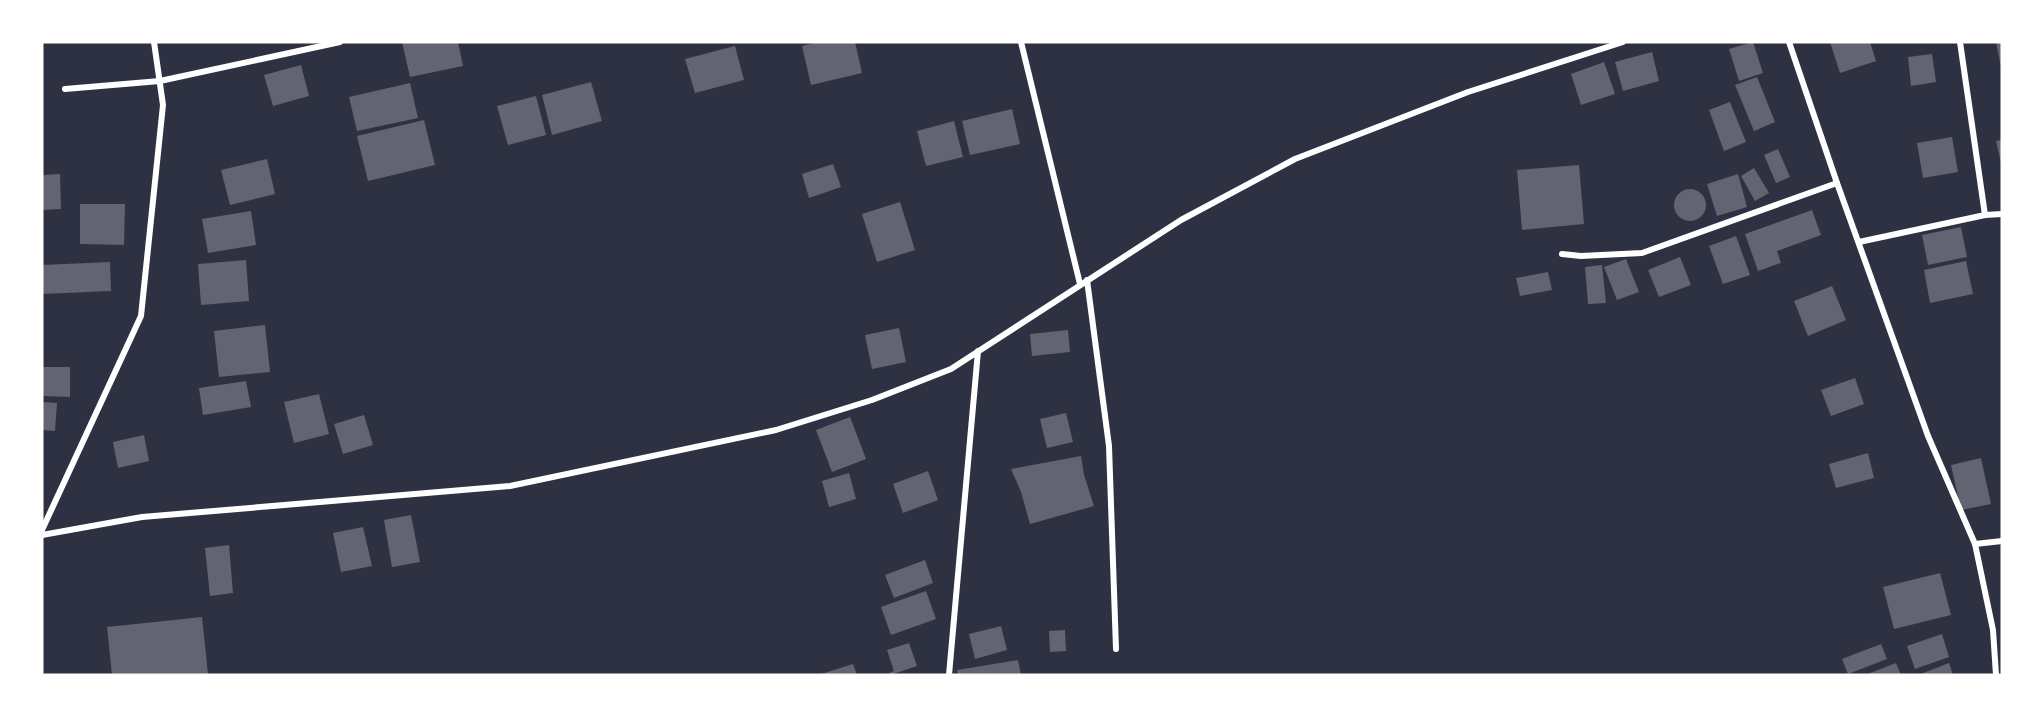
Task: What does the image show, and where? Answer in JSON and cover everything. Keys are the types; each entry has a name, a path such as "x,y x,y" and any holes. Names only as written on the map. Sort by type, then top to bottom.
{"street":[{"path":"42,532 141,316 163,105 154,42"},
{"path":"65,89 160,81 340,42"},
{"path":"1021,42 1080,284"},
{"path":"42,532 142,517 510,486 776,430 872,400 951,369 1181,220 1295,159 1468,92 1623,42"},
{"path":"1788,42 1928,435 1975,544 1993,630 1996,675"},
{"path":"1959,42 1984,215"},
{"path":"1562,254 1581,256 1642,253 1837,183"},
{"path":"1859,242 1984,215 2002,214"},
{"path":"1087,280 1109,446 1116,649"},
{"path":"949,675 978,351"},
{"path":"1975,544 2002,541"}],"building":[{"path":"402,42 458,42 463,66 410,77"},
{"path":"818,42 855,42 862,73 811,85 802,46"},
{"path":"1753,42 1763,73 1739,81 1729,49"},
{"path":"1830,42 1870,42 1876,61 1840,73"},
{"path":"1996,42 2002,42 2002,67 2001,67"},
{"path":"735,46 744,80 695,93 685,59"},
{"path":"1652,52 1659,81 1623,91 1615,62"},
{"path":"1932,54 1936,82 1911,86 1908,57"},
{"path":"1604,62 1615,94 1581,105 1571,74"},
{"path":"301,65 309,96 273,106 264,75"},
{"path":"1757,77 1775,122 1754,131 1735,85"},
{"path":"591,82 602,121 552,135 542,95"},
{"path":"410,83 418,118 357,131 349,97"},
{"path":"536,96 546,135 508,145 497,106"},
{"path":"1730,102 1746,142 1724,151 1709,110"},
{"path":"1012,109 1020,144 970,155 962,121"},
{"path":"424,120 435,165 368,181 357,136"},
{"path":"954,121 963,157 926,166 917,131"},
{"path":"1952,137 1958,172 1923,178 1917,143"},
{"path":"2002,140 2002,163 2001,163 1996,141"},
{"path":"1778,149 1790,177 1776,183 1764,155"},
{"path":"267,159 275,194 230,205 221,170"},
{"path":"833,164 841,187 809,198 802,174"},
{"path":"1579,165 1584,224 1522,230 1517,170"},
{"path":"1754,168 1769,193 1755,201 1741,176"},
{"path":"60,174 61,209 42,210 42,175"},
{"path":"1738,174 1747,207 1717,216 1707,184"},
{"path":"1690,189 1701,194 1706,205 1701,216 1690,221 1679,216 1674,205 1679,194"},
{"path":"900,202 915,250 877,262 862,214"},
{"path":"80,204 125,204 124,245 80,244"},
{"path":"1812,210 1821,235 1777,251 1781,263 1758,271 1745,234"},
{"path":"251,211 256,245 208,253 202,219"},
{"path":"1961,227 1967,257 1928,265 1922,235"},
{"path":"1736,236 1750,275 1723,284 1709,246"},
{"path":"1680,257 1691,285 1659,297 1648,270"},
{"path":"1626,259 1639,292 1617,300 1604,267"},
{"path":"246,260 249,301 201,305 198,264"},
{"path":"1966,261 1973,294 1930,303 1924,270"},
{"path":"110,262 111,291 42,294 42,265"},
{"path":"1602,265 1606,303 1588,304 1585,267"},
{"path":"1548,272 1552,290 1520,296 1516,278"},
{"path":"1832,286 1846,320 1808,336 1794,301"},
{"path":"265,325 270,372 219,377 214,331"},
{"path":"899,328 906,362 872,369 865,335"},
{"path":"1068,330 1070,352 1032,356 1030,334"},
{"path":"42,367 70,367 70,397 42,396"},
{"path":"1855,378 1864,404 1831,416 1821,390"},
{"path":"246,381 251,407 203,415 199,388"},
{"path":"319,394 329,434 294,443 284,402"},
{"path":"42,402 57,403 55,431 42,430"},
{"path":"1066,413 1073,442 1047,448 1040,419"},
{"path":"364,415 373,445 343,454 334,424"},
{"path":"850,417 866,459 832,472 816,430"},
{"path":"144,435 149,461 118,468 113,442"},
{"path":"1868,453 1874,478 1836,488 1829,464"},
{"path":"1081,456 1084,475 1094,506 1030,524 1021,492 1011,469"},
{"path":"1981,458 1991,504 1961,510 1951,465"},
{"path":"928,471 938,500 903,513 893,484"},
{"path":"849,473 856,499 829,507 822,481"},
{"path":"411,515 420,562 392,567 384,520"},
{"path":"363,527 372,566 341,572 333,533"},
{"path":"229,545 233,593 210,596 205,548"},
{"path":"925,560 933,583 894,598 885,575"},
{"path":"1940,573 1951,615 1894,629 1883,587"},
{"path":"926,591 936,619 891,635 881,607"},
{"path":"202,617 208,674 112,675 107,627"},
{"path":"1001,626 1007,650 975,659 969,634"},
{"path":"1065,630 1066,651 1050,652 1049,631"},
{"path":"1942,634 1949,657 1915,669 1907,646"},
{"path":"909,643 917,666 890,675 889,673 894,671 887,650"},
{"path":"1881,644 1887,659 1848,674 1842,659"},
{"path":"1018,660 1021,675 958,675 957,670"},
{"path":"1896,663 1901,675 1865,675"},
{"path":"1949,663 1953,675 1918,675"},
{"path":"853,664 857,675 818,675"}]}
